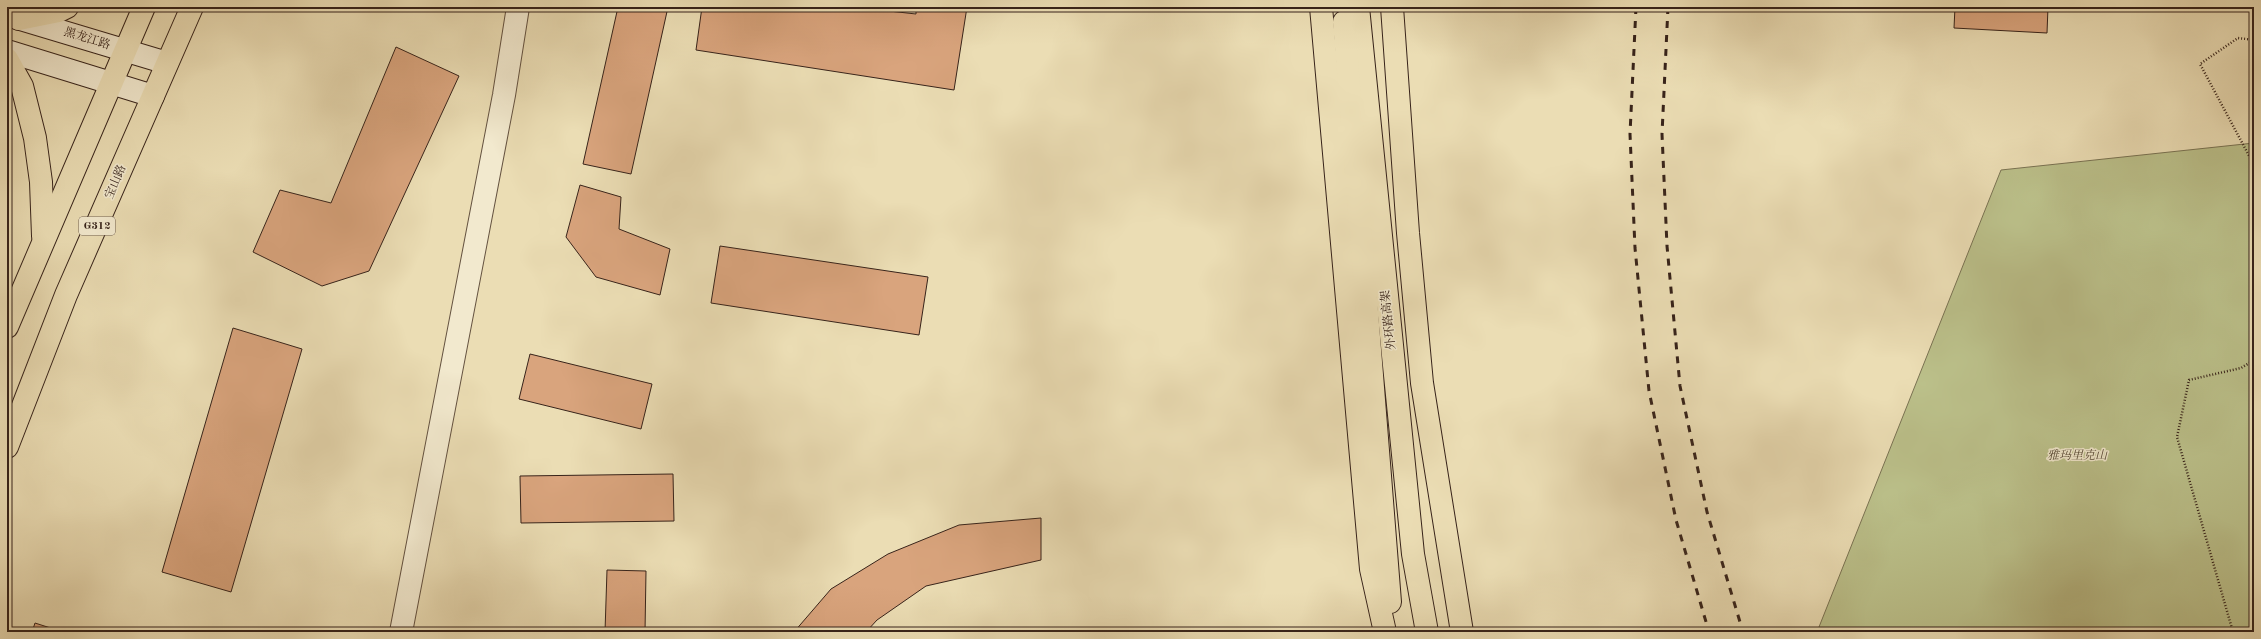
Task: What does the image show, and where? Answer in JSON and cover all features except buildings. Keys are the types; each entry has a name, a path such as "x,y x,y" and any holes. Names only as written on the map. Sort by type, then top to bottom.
{"main road":[{"path":"13,17 59,11 67,7"},
{"path":"7,327 110,83 144,7"},
{"name":"宝山路","path":"7,447 66,295 192,7"},
{"path":"1321,7 1372,568 1385,632"},
{"path":"1343,7 1393,632"},
{"name":"外环路高架","path":"1358,7 1413,554 1427,632"},
{"path":"1392,7 1408,233 1422,383 1462,632"},
{"path":"7,59 22,86 35,138 41,182 43,244"}],"street":[{"path":"400,632 504,95 518,7"},
{"name":"黑龙江路","path":"13,17 167,63"},
{"path":"7,51 153,96"}],"path":[{"path":"2254,40 2238,38 2200,64 2254,165"},
{"path":"2233,632 2177,437 2189,380 2242,368 2254,360"}],"green space":[{"name":"雅玛里克山","path":"2254,143 2254,632 1817,632 2001,170"}],"railway":[{"path":"1636,7 1630,134 1635,248 1649,391 1676,520 1709,632"},
{"path":"1668,7 1662,134 1667,246 1680,386 1707,512 1743,632"}]}
